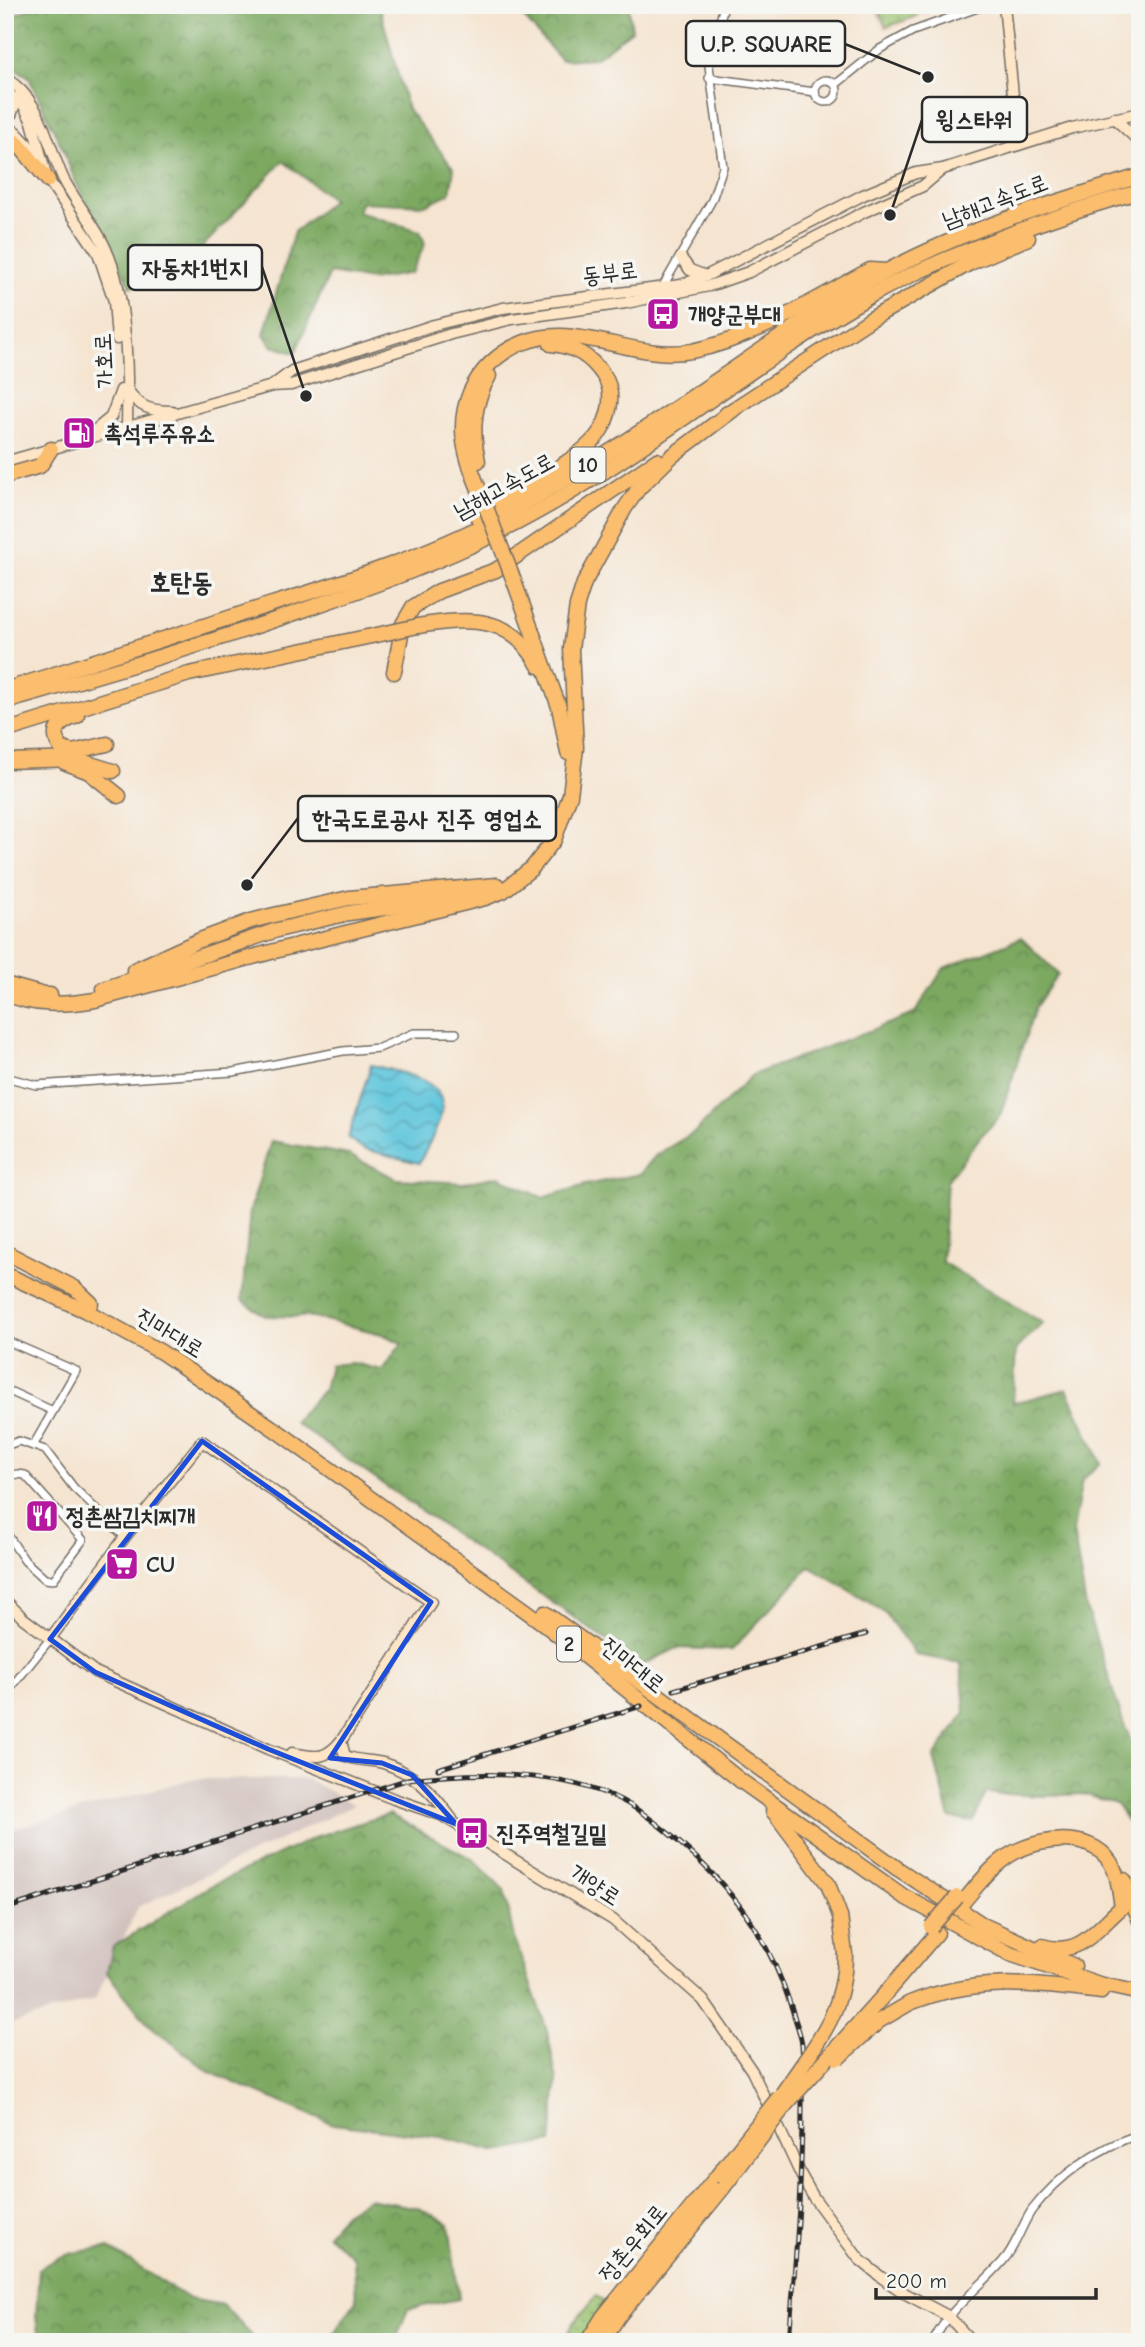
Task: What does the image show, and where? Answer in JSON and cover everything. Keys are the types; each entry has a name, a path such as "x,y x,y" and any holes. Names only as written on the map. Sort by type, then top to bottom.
{"highway":[{"path":"5,135 19,145 48,180"},
{"name":"남해고속도로","path":"5,690 374,571 447,542 506,513 609,453 783,334 888,271 973,233 1069,197 1140,176"},
{"path":"394,673 403,624 413,607 439,591 496,570 871,319 970,263 1016,242 1100,212 1132,193"},
{"name":"남해고속도로","path":"5,702 189,649 391,580 445,557 500,532 549,505 745,375 871,296 957,253 1132,193"},
{"path":"573,766 570,721 464,442 465,408 478,376 494,360 513,347 535,338 562,336 650,352 692,351 747,334 870,270 888,271"},
{"path":"447,542 494,505 584,449 597,435 608,415 609,387 600,369 578,351 570,347 546,344 529,348 515,353 488,378 476,404 473,426 487,500"},
{"path":"5,993 29,1002 95,1000 485,898 519,880 554,840 567,808 576,748 571,649 577,605 584,583 639,488 672,456 733,410"},
{"path":"5,476 40,466 51,449"},
{"path":"5,984 44,995 97,992 277,930 349,913 462,897 497,885 529,862 554,828 567,787 568,757 564,726 517,579"},
{"path":"5,731 165,681 418,626 464,620 487,622 509,633 526,647 535,660 564,726"},
{"path":"76,760 107,748 68,752 58,744 55,733 59,724 70,718 132,699 165,681"},
{"path":"56,760 89,772 114,790"},
{"path":"5,761 76,760 113,771"},
{"path":"5,1252 75,1288 91,1303"},
{"name":"진마대로","path":"5,1264 91,1303 165,1344 265,1411 952,1906 1003,1935 1063,1962 1140,1984"},
{"name":"진마대로","path":"5,1274 48,1292 121,1329 199,1377 270,1426 533,1615 741,1781 903,1896 1010,1954 1099,1984 1140,1994"},
{"path":"5,1282 106,1328 121,1329"},
{"path":"741,1781 778,1816 828,1884 840,1916 845,1976 833,2018 784,2099"},
{"path":"720,2181 784,2099 882,1991 960,1899 1009,1848 1038,1836 1071,1833 1093,1841 1110,1852 1118,1863 1140,1921"},
{"path":"960,1899 1012,1853 1038,1842 1069,1839 1088,1844 1105,1855 1115,1870 1122,1907 1097,1933 1072,1948 1056,1951 1003,1935"},
{"path":"784,2099 879,2021 936,1992 993,1983 1140,1994"},
{"name":"정촌우회로","path":"587,2342 603,2317 720,2181"},
{"name":"정촌우회로","path":"602,2342 720,2181"}],"street":[{"path":"659,292 712,200 723,167 709,66 724,5"},
{"path":"835,85 880,49 914,31 986,5"},
{"path":"1004,5 1018,145"},
{"name":"가호로","path":"5,78 24,93 35,108 64,179 106,250 119,288 122,308 124,389"},
{"path":"709,78 815,92"},
{"path":"829,80 835,85 836,95 828,101 818,98 815,92 817,85 829,80"},
{"path":"5,87 16,102 11,115 5,118"},
{"name":"가호로","path":"5,87 19,96 25,106 48,180 98,253 114,301 127,428"},
{"name":"동부로","path":"659,292 706,276 863,195 916,173 943,170 1018,145 1140,113"},
{"path":"1114,118 1140,142"},
{"path":"5,125 28,142 84,212"},
{"name":"동부로","path":"5,462 272,386 292,371 434,326 503,308 709,286 749,272 864,212 923,186 943,170"},
{"path":"681,258 690,270 706,276"},
{"path":"82,440 111,417 124,389 142,406 153,411 186,412"},
{"path":"5,1077 36,1085 233,1072 343,1051 379,1048 414,1033 456,1033"},
{"path":"5,1339 76,1371 33,1446"},
{"path":"5,1389 53,1411"},
{"path":"5,1446 19,1441 45,1450 74,1488 125,1537"},
{"path":"5,1695 202,1441 431,1602 341,1741 331,1753 322,1757"},
{"path":"5,1531 25,1561 45,1579 53,1580 83,1540 25,1475 6,1476"},
{"name":"개양로","path":"5,1600 23,1618 95,1672 268,1749 394,1800 441,1815 613,1920 703,2000 752,2071 814,2198 859,2259 898,2288 948,2316 972,2342"},
{"path":"341,1741 345,1756 354,1759"},
{"path":"268,1749 382,1763 412,1775 430,1791 456,1824"},
{"path":"933,2342 948,2316 1005,2260 1032,2211 1065,2175 1097,2152 1140,2134"}],"highlighted area":[{"path":"202,1441 431,1602 330,1758 382,1763 412,1775 456,1824 268,1749 95,1672 50,1639"}],"shaded area":[{"path":"872,5 951,5 890,29 883,29"},
{"path":"192,1779 307,1779 354,1805 138,1907 95,1999 5,2026 5,1831"}],"green space":[{"path":"39,5 379,5 407,108 454,169 450,193 425,205 361,202 358,212 420,231 425,244 411,273 371,280 330,273 295,353 272,346 264,334 294,232 333,200 283,161 182,269 131,287 75,181 63,149 28,76 5,64 5,18"},
{"path":"513,5 626,5 632,30 595,58 561,60"},
{"path":"876,5 916,5 917,16 886,27"},
{"path":"1021,938 1058,974 1035,1008 1000,1116 947,1181 942,1262 1043,1323 1016,1349 1013,1403 1067,1389 1101,1463 1082,1480 1073,1531 1086,1607 1124,1725 1140,1760 1140,1840 1116,1804 1083,1794 1041,1796 986,1793 973,1822 950,1818 934,1757 965,1713 961,1663 916,1655 884,1612 810,1566 732,1650 677,1648 642,1665 294,1422 324,1389 330,1365 352,1363 382,1370 402,1343 382,1334 313,1317 265,1316 242,1300 250,1211 271,1141 349,1155 397,1179 464,1183 498,1176 543,1198 585,1185 640,1174 656,1155 696,1131 752,1075 914,1014 944,968"},
{"path":"389,1814 474,1860 504,1890 514,1938 547,2030 557,2081 551,2142 497,2152 441,2137 333,2124 209,2072 147,2023 107,1973 113,1947 207,1888 318,1836"},
{"path":"368,2199 419,2208 449,2224 459,2299 408,2309 395,2342 328,2342 356,2300 354,2258 327,2234 345,2213"},
{"path":"109,2248 189,2299 223,2305 255,2339 263,2342 39,2342 36,2316 39,2270 64,2256"},
{"path":"596,2296 605,2301 580,2342 563,2342 574,2323"}],"water":[{"path":"371,1065 415,1077 435,1088 440,1096 442,1106 439,1120 419,1163 364,1149 348,1138"}],"railway":[{"path":"674,1690 866,1634"},
{"path":"438,1769 641,1706"},
{"path":"408,1779 485,1774 537,1777 563,1781 612,1796 636,1809 673,1837 713,1875 746,1914 772,1958 802,2045 801,2167 789,2342"},
{"path":"5,1909 415,1777"}],"place":[{"name":"U.P. SQUARE","path":"928,77"},
{"name":"윙스타워","path":"890,215"},
{"name":"개양군부대","path":"663,314"},
{"name":"자동차1번지","path":"306,396"},
{"name":"촉석루주유소","path":"79,433"},
{"name":"한국도로공사 진주 영업소","path":"247,885"},
{"name":"정촌쌈김치찌개","path":"42,1516"},
{"name":"CU","path":"122,1564"},
{"name":"진주역철길밑","path":"472,1833"}],"district":[{"name":"호탄동","path":"181,583"}]}
